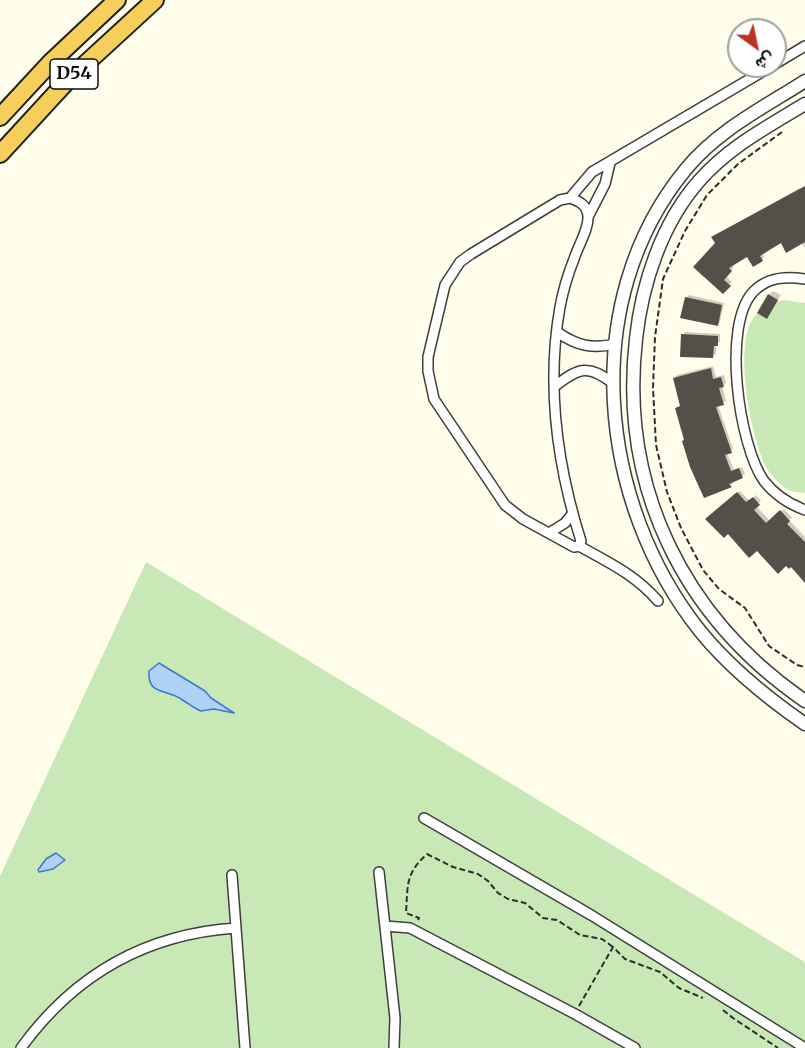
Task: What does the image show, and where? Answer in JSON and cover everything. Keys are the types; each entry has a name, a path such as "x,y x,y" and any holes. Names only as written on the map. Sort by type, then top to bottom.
{"highway":[{"name":"D54","path":"0,117 51,62 117,0"},
{"name":"D54","path":"0,154 69,79 155,0"}],"street":[{"path":"787,57 805,46"},
{"path":"570,198 592,172 751,78"},
{"path":"805,81 736,123 718,137 701,153 672,188 650,224 633,264 621,305 614,384 616,435 628,492 637,520 659,569 685,611 716,649 752,684 805,724"},
{"path":"805,104 757,132 729,153 698,183 683,204 658,250 644,291 637,325 633,376 636,434 647,490 656,517 681,568 701,601 731,638 764,669 805,701"},
{"path":"579,546 581,541 558,450 554,387 557,332 566,282 588,217 605,184 610,163"},
{"path":"588,217 586,208 579,201 570,198 560,200 460,262 445,285 428,357 430,385 434,399 498,496 514,513 630,575 645,586 657,601"},
{"path":"805,279 783,277 772,280 753,291 742,310 736,364 742,419 757,468 772,490 782,499 805,510"},
{"path":"557,332 571,342 589,347 616,344"},
{"path":"554,387 569,375 586,369 595,370 614,384"},
{"path":"549,533 565,523 573,513"},
{"path":"424,818 601,921 805,1048"},
{"path":"379,872 395,1018 394,1048"},
{"path":"232,875 245,1048"},
{"path":"384,926 401,926 413,930 575,1014 635,1048"},
{"path":"21,1048 58,1004 89,978 122,958 175,936 236,928"}],"path":[{"path":"785,130 738,164 707,195 685,231 663,279 655,337 652,387 656,445 667,492 681,528 703,570 719,589 745,608 770,646 797,665 805,667"},
{"path":"413,930 419,918 406,913 409,877 427,854 453,867 478,874 508,899 525,903 543,918 557,920 580,935 602,939 625,959 660,972 679,988 709,1000"},
{"path":"575,1014 613,947"},
{"path":"717,1004 733,1018 778,1048"}],"green space":[{"path":"784,300 805,303 805,493 788,490 768,470 756,439 747,396 745,353 746,336 751,322 761,310"},
{"path":"146,562 805,962 805,1048 0,1048 0,876"}],"water":[{"path":"159,663 205,691 211,698 234,713 214,709 201,711 175,696 154,688 149,679 149,671"},
{"path":"56,853 65,860 53,869 39,872 38,870 46,859"}],"building":[{"path":"805,186 805,242 786,253 781,243 760,256 763,261 753,267 747,257 729,268 732,271 724,280 731,286 723,294 693,267 715,243 711,237"},
{"path":"768,294 778,300 767,319 757,313"},
{"path":"685,297 722,305 718,326 680,318"},
{"path":"681,334 718,336 718,346 714,346 713,358 680,357"},
{"path":"711,368 713,379 721,377 724,387 719,388 724,405 716,407 732,453 725,455 731,471 739,468 743,478 729,484 732,487 704,498 690,467 682,441 684,440 675,408 680,406 673,378"},
{"path":"737,492 746,502 753,497 760,505 754,510 766,523 780,510 790,521 787,524 805,542 805,583 791,567 789,569 786,566 778,574 757,551 749,558 728,534 724,538 705,519"}]}
